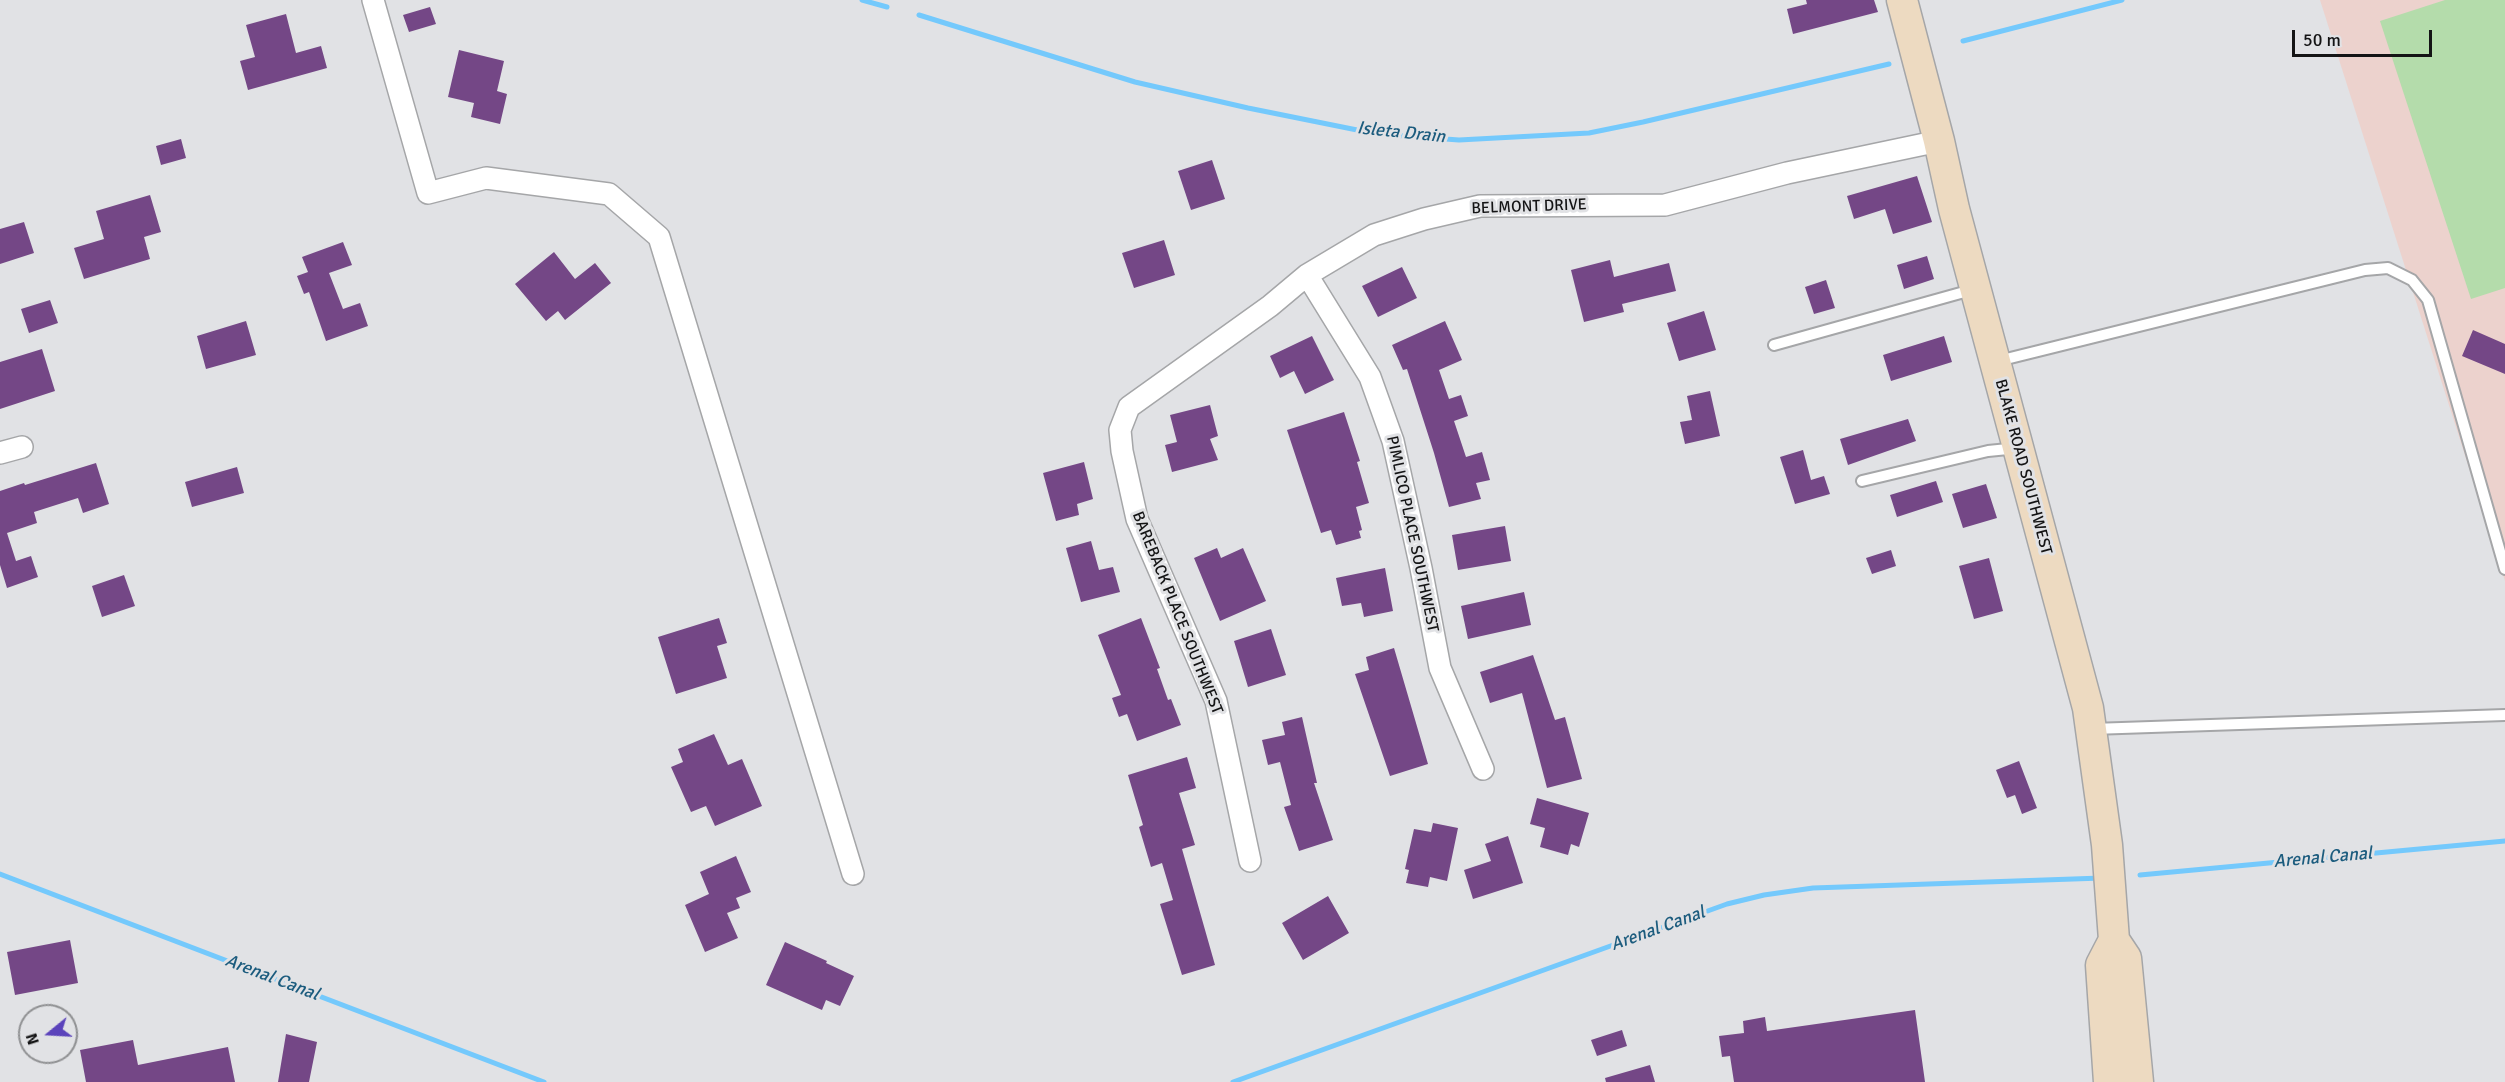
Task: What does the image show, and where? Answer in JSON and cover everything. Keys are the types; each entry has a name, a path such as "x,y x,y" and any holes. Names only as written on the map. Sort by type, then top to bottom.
{"street":[{"path":"373,0 428,193 486,178 609,194 658,237 853,874"},
{"name":"BLAKE ROAD SOUTHWEST","path":"1902,0 1939,141 1954,209 2092,729 2108,845 2114,940 2126,958 2138,1082"},
{"name":"BELMONT DRIVE","path":"1162,382 1270,306 1307,275 1374,235 1424,219 1480,206 1665,205 1787,173 1939,141"},
{"name":"PIMLICO PLACE SOUTHWEST","path":"1307,275 1370,377 1393,441 1440,668 1484,769"},
{"name":"BAREBACK PLACE SOUTHWEST","path":"1162,382 1129,407 1120,430 1122,451 1137,519 1216,701 1250,861"},
{"path":"0,453 22,447"},
{"name":"BLAKE ROAD SOUTHWEST","path":"2109,1082 2101,965 2114,940"}],"lane":[{"path":"1995,362 2365,270 2388,268 2412,280 2428,300 2505,569"},
{"path":"1774,345 1975,289"},
{"path":"1862,481 1988,451 2018,448"},
{"path":"2092,729 2505,715"}],"shaded area":[{"path":"2320,0 2505,0 2505,581"}],"green space":[{"path":"2445,0 2505,0 2505,288 2471,299 2380,21"}],"building":[{"path":"1806,0 1874,0 1878,12 1793,34 1787,9 1807,4"},
{"path":"430,7 436,24 409,32 403,15"},
{"path":"286,14 296,53 321,46 327,68 248,90 240,61 255,57 246,25"},
{"path":"459,50 504,61 497,91 507,94 500,124 471,117 474,103 448,97"},
{"path":"181,139 186,158 161,165 156,146"},
{"path":"1212,160 1225,199 1191,210 1178,171"},
{"path":"1917,176 1932,222 1893,234 1885,209 1854,219 1847,196"},
{"path":"150,195 161,232 144,237 150,259 84,279 74,248 104,239 96,211"},
{"path":"24,222 34,253 0,264 0,229"},
{"path":"1164,240 1175,275 1134,288 1122,253"},
{"path":"343,242 352,265 329,273 343,309 360,303 368,326 326,341 309,292 304,294 297,276 308,272 302,257"},
{"path":"554,252 575,279 595,263 611,283 565,320 558,311 546,321 515,284"},
{"path":"1927,256 1934,279 1904,289 1897,265"},
{"path":"1610,260 1614,277 1669,263 1676,291 1622,304 1624,312 1584,322 1571,270"},
{"path":"1402,267 1417,298 1378,317 1362,286"},
{"path":"1826,280 1835,308 1814,314 1805,287"},
{"path":"50,300 58,323 29,333 21,309"},
{"path":"1704,311 1716,350 1679,361 1667,323"},
{"path":"246,321 256,355 206,369 197,336"},
{"path":"1445,321 1462,360 1439,370 1449,399 1461,395 1468,416 1454,421 1466,457 1482,452 1490,480 1476,483 1481,499 1449,507 1407,369 1403,370 1392,345"},
{"path":"2473,330 2505,344 2505,374 2462,356"},
{"path":"1312,336 1334,380 1305,394 1294,371 1280,378 1270,356"},
{"path":"1944,336 1952,362 1891,381 1883,355"},
{"path":"42,349 55,391 0,409 0,362"},
{"path":"1710,391 1720,436 1685,444 1680,422 1692,420 1687,396"},
{"path":"1210,405 1218,436 1210,439 1218,460 1172,472 1165,445 1177,442 1170,415"},
{"path":"1344,412 1360,461 1357,462 1369,503 1356,507 1362,530 1359,531 1361,538 1336,545 1331,530 1321,533 1287,430"},
{"path":"1908,419 1916,441 1848,465 1840,439"},
{"path":"1803,450 1811,480 1824,476 1830,494 1795,504 1780,457"},
{"path":"1084,462 1093,499 1077,504 1079,515 1056,521 1043,473"},
{"path":"96,463 109,504 83,513 78,498 34,512 37,523 7,533 16,561 31,556 38,577 7,588 0,565 0,491"},
{"path":"237,467 244,493 192,507 185,482"},
{"path":"1936,481 1943,502 1897,517 1890,495"},
{"path":"1986,484 1997,518 1963,528 1952,494"},
{"path":"1505,526 1511,561 1458,570 1452,535"},
{"path":"1091,541 1099,570 1113,567 1120,592 1081,602 1066,548"},
{"path":"1217,548 1221,558 1243,548 1266,601 1220,621 1194,558"},
{"path":"1891,550 1896,566 1872,574 1866,558"},
{"path":"1989,558 2003,611 1974,619 1959,566"},
{"path":"1385,568 1393,611 1364,617 1361,603 1342,606 1336,578"},
{"path":"124,575 135,606 102,617 92,586"},
{"path":"1524,592 1531,625 1468,639 1461,606"},
{"path":"719,618 727,643 717,646 727,678 676,694 658,637"},
{"path":"1141,618 1160,668 1157,669 1168,700 1171,699 1181,725 1137,741 1127,714 1119,717 1112,698 1121,695 1098,635"},
{"path":"1271,629 1286,675 1248,687 1234,641"},
{"path":"1394,648 1428,764 1390,776 1355,674 1369,670 1366,657"},
{"path":"1533,655 1555,720 1565,717 1582,779 1547,788 1522,693 1490,703 1480,672"},
{"path":"1302,717 1317,783 1314,783 1333,840 1299,851 1284,807 1291,805 1280,762 1268,765 1262,740 1285,735 1282,722"},
{"path":"714,734 728,765 742,759 762,806 715,826 706,806 691,812 671,767 683,762 678,749"},
{"path":"1187,757 1196,788 1179,793 1195,845 1182,849 1215,965 1182,975 1160,904 1173,900 1162,863 1151,867 1139,827 1143,825 1128,775"},
{"path":"2019,761 2037,808 2022,814 2015,795 2007,798 1996,770"},
{"path":"1537,798 1589,813 1579,847 1571,844 1568,855 1540,847 1545,828 1530,824"},
{"path":"1433,823 1458,828 1447,881 1430,877 1428,887 1406,883 1409,870 1405,869 1414,829 1431,832"},
{"path":"1508,836 1523,883 1473,899 1464,870 1491,861 1485,844"},
{"path":"736,856 751,892 736,898 740,908 727,913 738,938 705,952 685,905 709,894 700,872"},
{"path":"1328,896 1349,933 1303,960 1282,923"},
{"path":"70,940 78,983 15,995 7,952"},
{"path":"785,942 854,976 840,1006 826,1000 822,1010 766,985"},
{"path":"1915,1010 1925,1082 1734,1082 1730,1056 1722,1057 1719,1036 1744,1033 1743,1021 1765,1017 1767,1031"},
{"path":"1622,1030 1627,1046 1597,1056 1591,1040"},
{"path":"286,1034 317,1042 309,1082 278,1082"},
{"path":"133,1040 138,1065 228,1047 235,1082 86,1082 80,1050"},
{"path":"1650,1065 1655,1082 1606,1082 1605,1078"}],"waterway":[{"name":"Isleta Drain","path":"862,0 887,7"},
{"name":"Isleta Drain","path":"1963,41 2122,0"},
{"name":"Isleta Drain","path":"919,15 1135,82 1377,134 1459,140 1589,133 1889,64"},
{"name":"Arenal Canal","path":"2140,875 2505,841"},
{"name":"Arenal Canal","path":"0,874 544,1082"},
{"name":"Arenal Canal","path":"1233,1082 1727,904 1764,895 1813,888 2102,878"}]}
